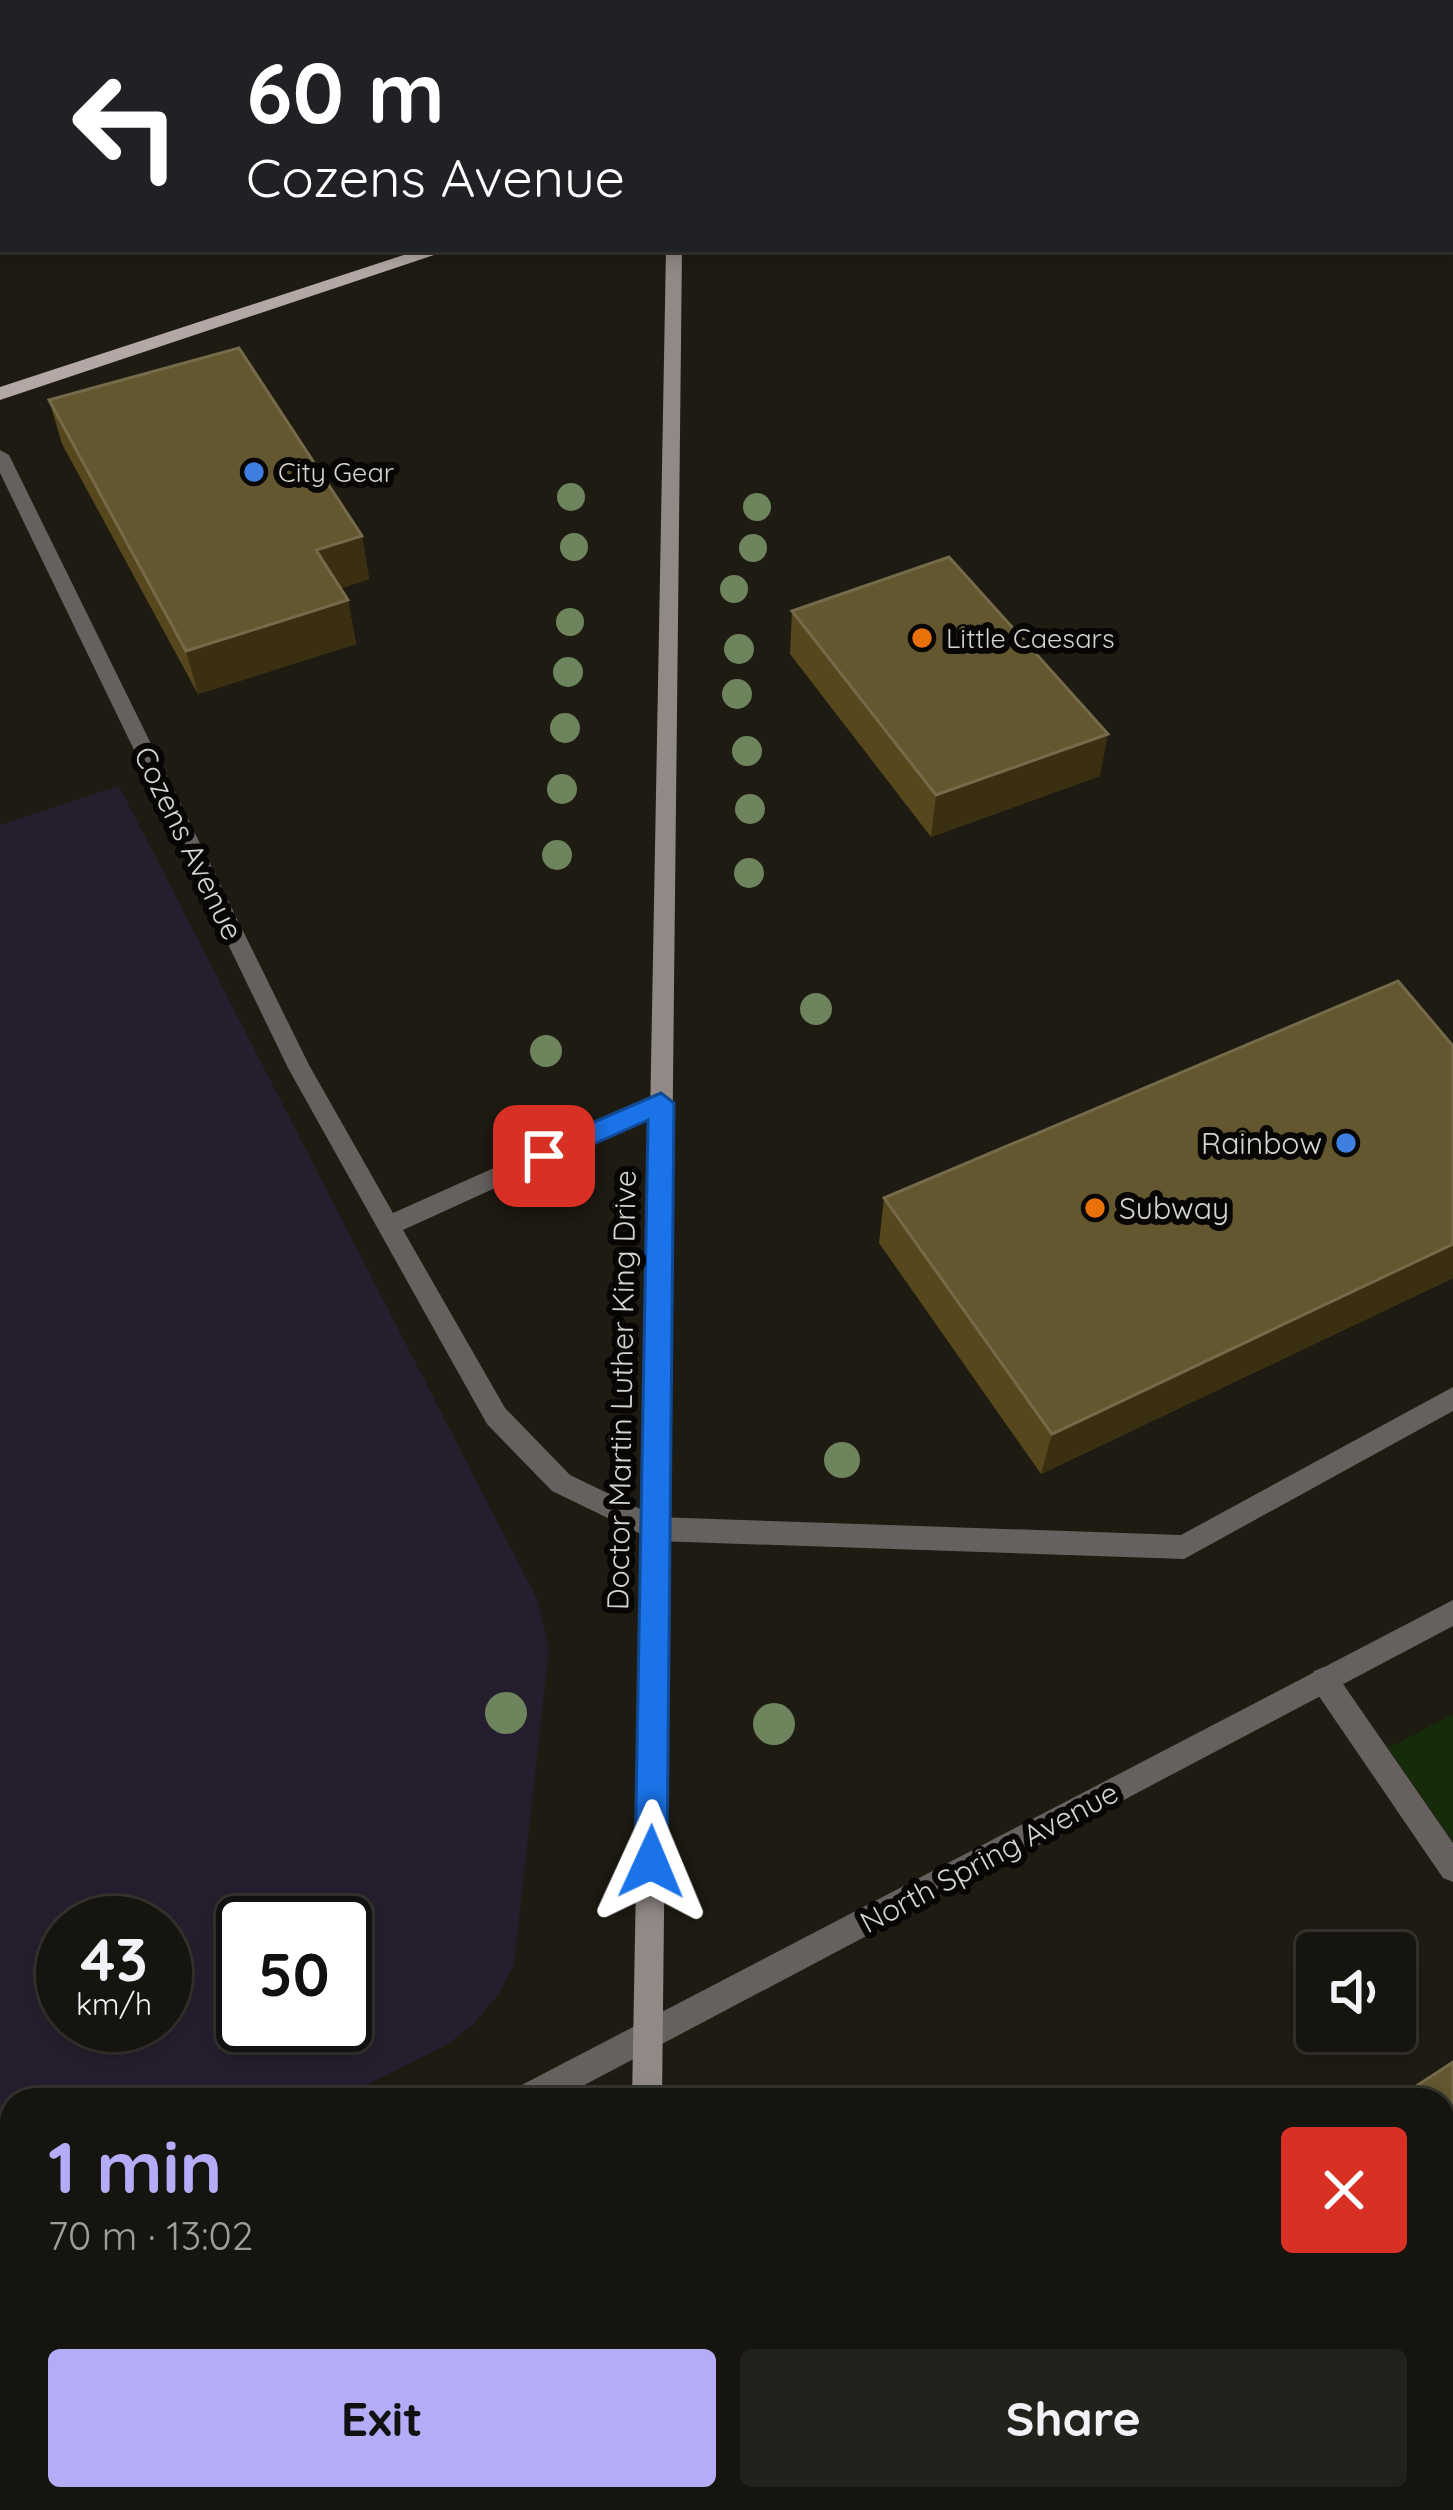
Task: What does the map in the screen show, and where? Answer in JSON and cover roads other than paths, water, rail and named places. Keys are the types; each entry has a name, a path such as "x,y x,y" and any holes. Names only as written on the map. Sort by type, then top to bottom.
{"main road":[{"path":"0,394 433,252"},
{"name":"Doctor Martin Luther King Drive","path":"647,2088 674,252"}],"street":[{"name":"Cozens Avenue","path":"0,455 299,1068 496,1416 561,1484 656,1528"},
{"path":"387,1226 661,1103"},
{"path":"656,1528 1184,1547 1453,1398"},
{"name":"North Spring Avenue","path":"548,2088 1453,1612"},
{"path":"1324,1680 1453,1868"}],"place":[{"name":"City Gear","path":"254,472"},
{"name":"Little Caesars","path":"922,638"},
{"name":"Rainbow","path":"1346,1143"},
{"name":"Subway","path":"1095,1208"}]}
